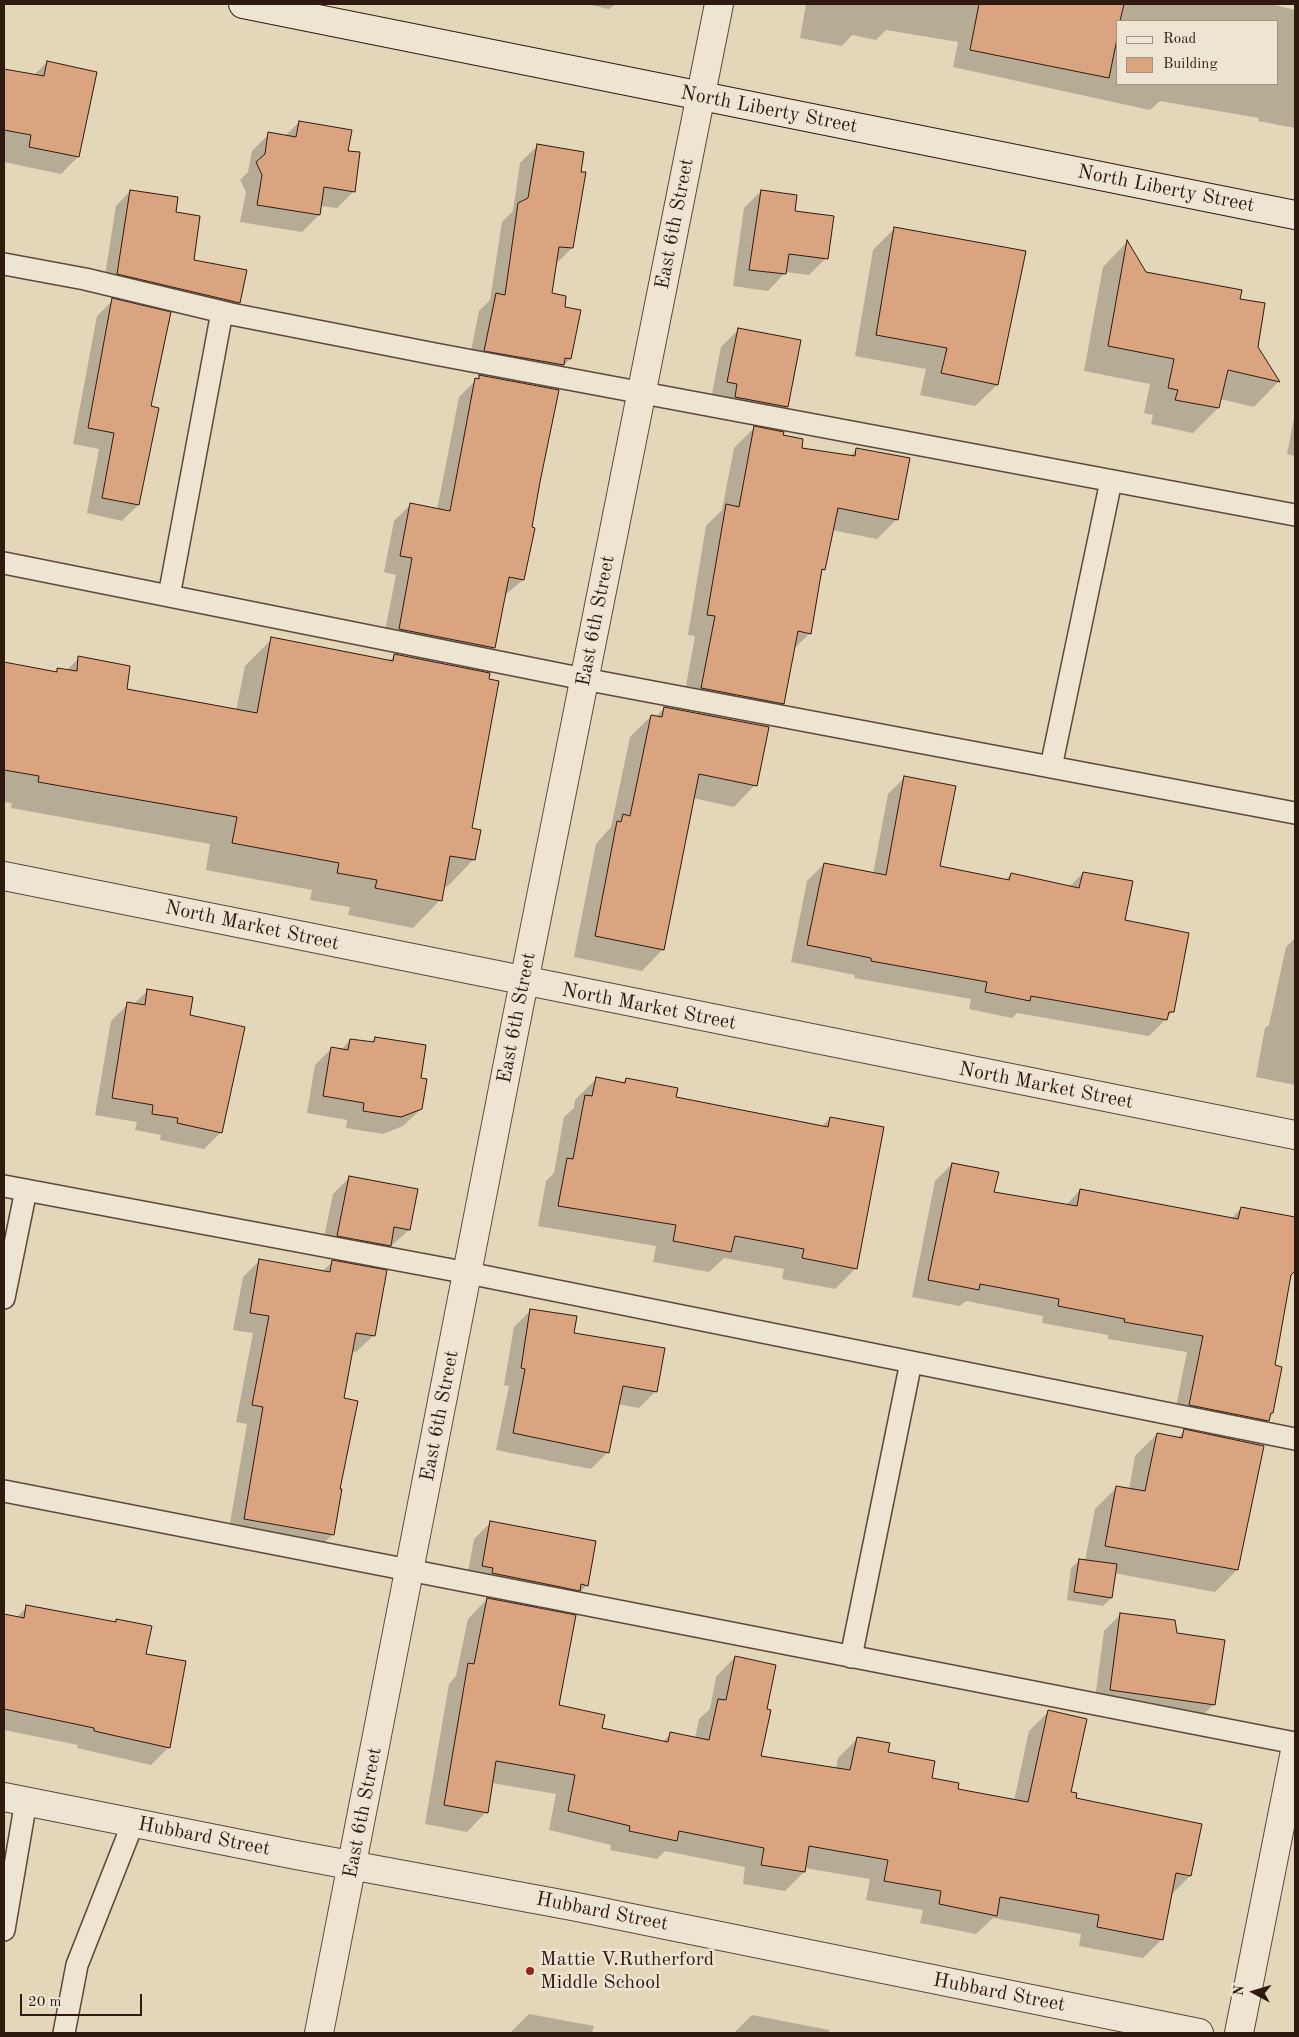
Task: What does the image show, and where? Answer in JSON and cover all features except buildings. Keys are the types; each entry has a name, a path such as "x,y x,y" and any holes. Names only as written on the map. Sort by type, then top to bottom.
{"street":[{"name":"North Liberty Street","path":"243,4 1295,215"},
{"name":"East 6th Street","path":"319,2033 524,982 720,4"},
{"name":"North Market Street","path":"4,876 524,982 1295,1135"},
{"path":"1239,2033 1295,1751"},
{"name":"Hubbard Street","path":"15,1799 353,1866 572,1906 1199,2033"}],"lane":[{"path":"4,264 85,279 222,312 642,393 1295,515"},
{"path":"169,596 222,312"},
{"path":"1051,767 1111,481"},
{"path":"4,563 584,679 1295,813"},
{"path":"4,1186 468,1273 1295,1439"},
{"path":"4,1298 26,1190"},
{"path":"851,1656 911,1362"},
{"path":"4,1491 1295,1743"},
{"path":"4,1930 15,1799"},
{"path":"64,2033 77,1965 133,1822"}],"place":[{"name":"Mattie V.Rutherford Middle School","path":"530,1971"}]}
